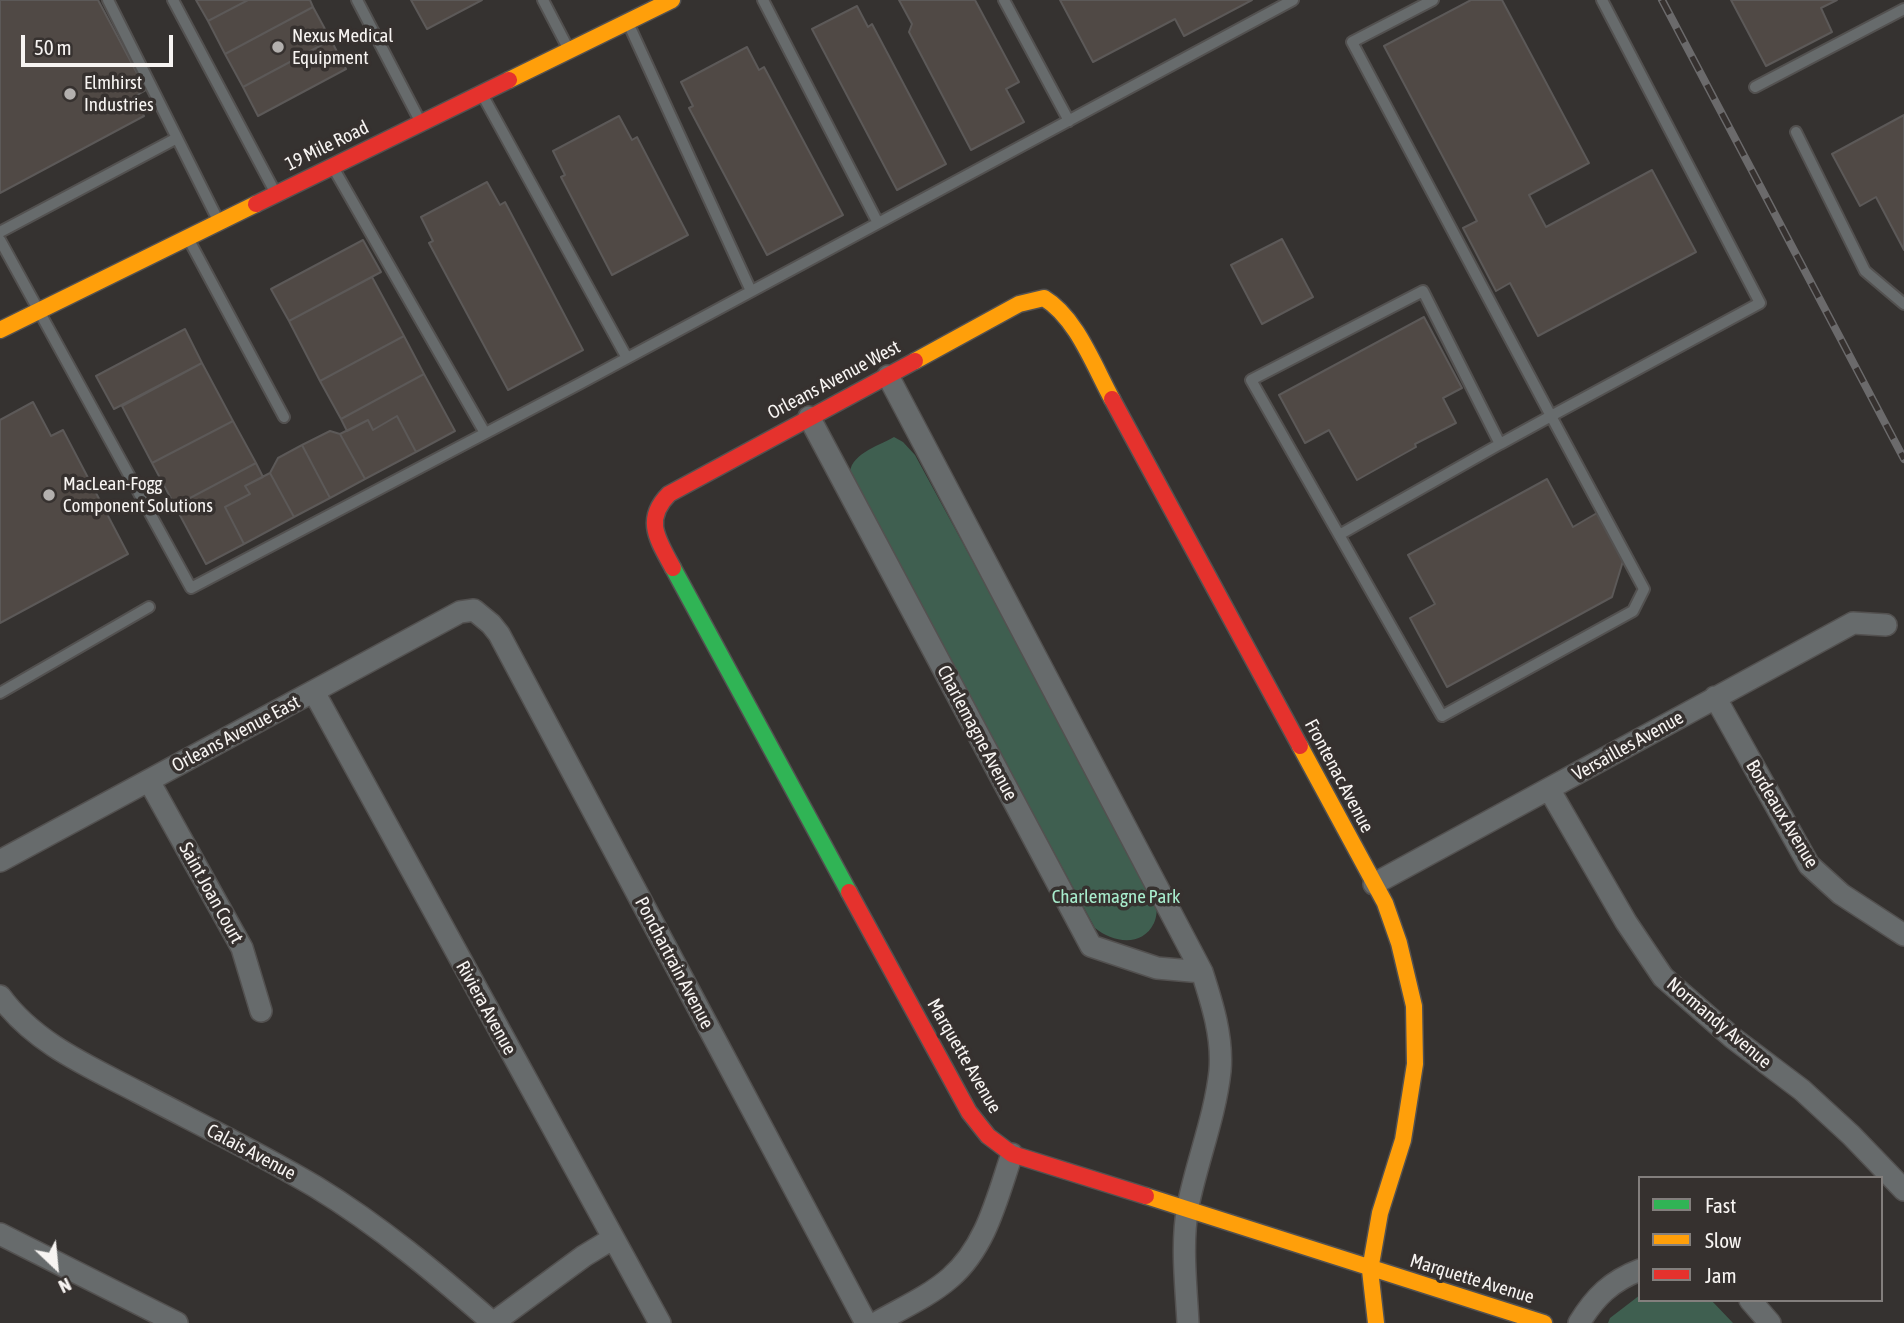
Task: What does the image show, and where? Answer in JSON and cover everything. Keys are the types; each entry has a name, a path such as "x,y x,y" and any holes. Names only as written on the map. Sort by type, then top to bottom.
{"street":[{"name":"19 Mile Road","path":"0,330 672,0"},
{"name":"Orleans Avenue West","path":"653,513 658,503 669,494 809,417 1019,304 1044,298"},
{"name":"Frontenac Avenue","path":"1044,298 1054,304 1069,320 1385,903 1399,943 1414,1006 1415,1052 1411,1098 1403,1140 1380,1213 1370,1270 1376,1323"},
{"path":"888,376 1202,972 1214,1008 1220,1069 1214,1105 1188,1208 1185,1258 1188,1323"},
{"name":"Charlemagne Avenue","path":"809,417 1091,946 1157,968 1202,972"},
{"name":"Marquette Avenue","path":"653,513 654,526 665,552 969,1112 986,1135 1012,1154 1188,1208 1370,1270 1544,1323"},
{"name":"Orleans Avenue East","path":"0,861 460,612 474,610"},
{"name":"Ponchartrain Avenue","path":"474,610 499,634 866,1323"},
{"name":"Versailles Avenue","path":"1374,884 1853,623 1885,625"},
{"name":"Riviera Avenue","path":"314,691 660,1323"},
{"name":"Bordeaux Avenue","path":"1715,697 1809,866 1841,894 1904,935"},
{"name":"Saint Joan Court","path":"149,781 242,948 261,1011"},
{"name":"Normandy Avenue","path":"1549,789 1626,922 1663,976 1733,1038 1802,1090 1851,1135 1904,1190"},
{"name":"Calais Avenue","path":"0,996 12,1012 57,1050 315,1186 357,1213 400,1245 493,1323"},
{"path":"876,1323 940,1285 966,1262 989,1222 1012,1154"},
{"path":"493,1323 563,1271 612,1239"},
{"path":"3,1243 84,1275 177,1323"},
{"path":"1579,1323 1599,1294 1611,1284 1638,1271"},
{"path":"1752,1302 1770,1323"}],"lane":[{"path":"108,0 219,222"},
{"path":"173,0 276,194"},
{"path":"357,0 421,123"},
{"path":"543,0 569,51"},
{"path":"763,0 878,223"},
{"path":"1004,0 1069,121"},
{"path":"0,240 191,588 627,358 1293,0"},
{"path":"1433,0 1352,43 1644,589 1633,611 1442,716 1251,380 1423,291 1500,444"},
{"path":"1339,535 1760,303 1602,0"},
{"path":"1755,87 1901,6"},
{"path":"628,22 751,291"},
{"path":"481,94 627,358"},
{"path":"1796,132 1865,271 1904,304"},
{"path":"0,232 177,138"},
{"path":"333,167 485,433"},
{"path":"187,238 284,417"},
{"path":"0,693 149,607"}],"green space":[{"name":"Charlemagne Park","path":"894,437 915,455 1157,901 1154,923 1142,936 1135,939 1118,939 1095,928 850,476 854,462 859,457"},
{"path":"1638,1297 1638,1302 1713,1302 1733,1323 1608,1323 1610,1318"}],"building":[{"name":"Elmhirst Industries","path":"0,0 98,0 146,90 134,97 144,116 0,193"},
{"path":"196,0 248,0 208,21"},
{"path":"248,0 310,0 313,7 225,54 208,21"},
{"path":"411,0 482,0 427,29"},
{"path":"899,0 975,0 1019,82 1006,89 1024,122 971,150 909,32 912,24"},
{"path":"1060,0 1252,0 1184,36 1175,19 1093,62"},
{"path":"1471,0 1502,0 1589,163 1529,195 1546,227 1652,170 1696,252 1538,336 1510,283 1496,291 1463,228 1477,221 1384,46"},
{"path":"1731,0 1837,0 1821,8 1832,32 1766,66"},
{"path":"857,6 868,27 872,24 946,164 897,190 812,29"},
{"name":"Nexus Medical Equipment","path":"313,7 331,40 243,87 225,54"},
{"path":"331,40 346,69 258,116 243,87"},
{"path":"747,47 759,70 764,67 843,215 767,255 689,108 693,106 681,82"},
{"path":"1904,115 1904,250 1876,197 1860,206 1832,154"},
{"path":"619,116 632,140 637,137 688,235 612,275 561,177 565,175 553,151"},
{"path":"487,182 500,205 505,202 583,350 508,390 429,243 433,241 421,217"},
{"path":"1282,239 1313,297 1262,324 1231,265"},
{"path":"363,240 381,272 289,321 271,289"},
{"path":"372,277 404,336 320,381 289,321"},
{"path":"1424,317 1462,388 1443,398 1456,423 1415,444 1416,447 1357,480 1329,430 1305,443 1279,395"},
{"path":"185,329 202,363 114,409 96,376"},
{"path":"404,336 424,374 341,419 320,381"},
{"path":"202,363 233,421 152,463 122,406"},
{"path":"424,374 455,431 416,452 397,416 373,430 368,420 347,431 341,419"},
{"name":"MacLean-Fogg Component Solutions","path":"33,402 51,436 63,430 128,554 0,623 0,420"},
{"path":"397,416 416,452 365,479 340,434 368,420 373,430"},
{"path":"233,421 256,463 175,506 152,463"},
{"path":"330,431 340,434 365,479 330,498 302,445"},
{"path":"302,445 330,498 294,517 270,473 278,458"},
{"path":"256,463 263,477 245,486 250,494 225,507 244,544 206,564 175,506"},
{"path":"270,473 294,517 244,544 225,507 250,494 245,486"},
{"path":"1547,479 1573,527 1597,513 1623,561 1612,597 1447,687 1410,618 1435,604 1408,555"}],"railway":[{"path":"1662,0 1904,459"}],"traffic: fast":[{"path":"673,568 849,892"}],"traffic: slow":[{"path":"509,80 672,0"},
{"path":"0,330 256,204"},
{"path":"915,361 1019,304 1044,298 1066,317 1075,330 1112,399"},
{"path":"1300,746 1385,903 1399,943 1414,1006 1415,1064 1403,1140 1380,1213 1370,1270 1376,1323"},
{"path":"1146,1196 1544,1323"}],"traffic: jam":[{"path":"256,204 509,80"},
{"path":"673,568 658,539 655,521 661,503 669,494 915,361"},
{"path":"1112,399 1300,746"},
{"path":"849,892 969,1112 988,1136 1012,1154 1146,1196"}],"place":[{"name":"Nexus Medical Equipment","path":"278,47"},
{"name":"Elmhirst Industries","path":"70,94"},
{"name":"MacLean-Fogg Component Solutions","path":"49,495"}]}
